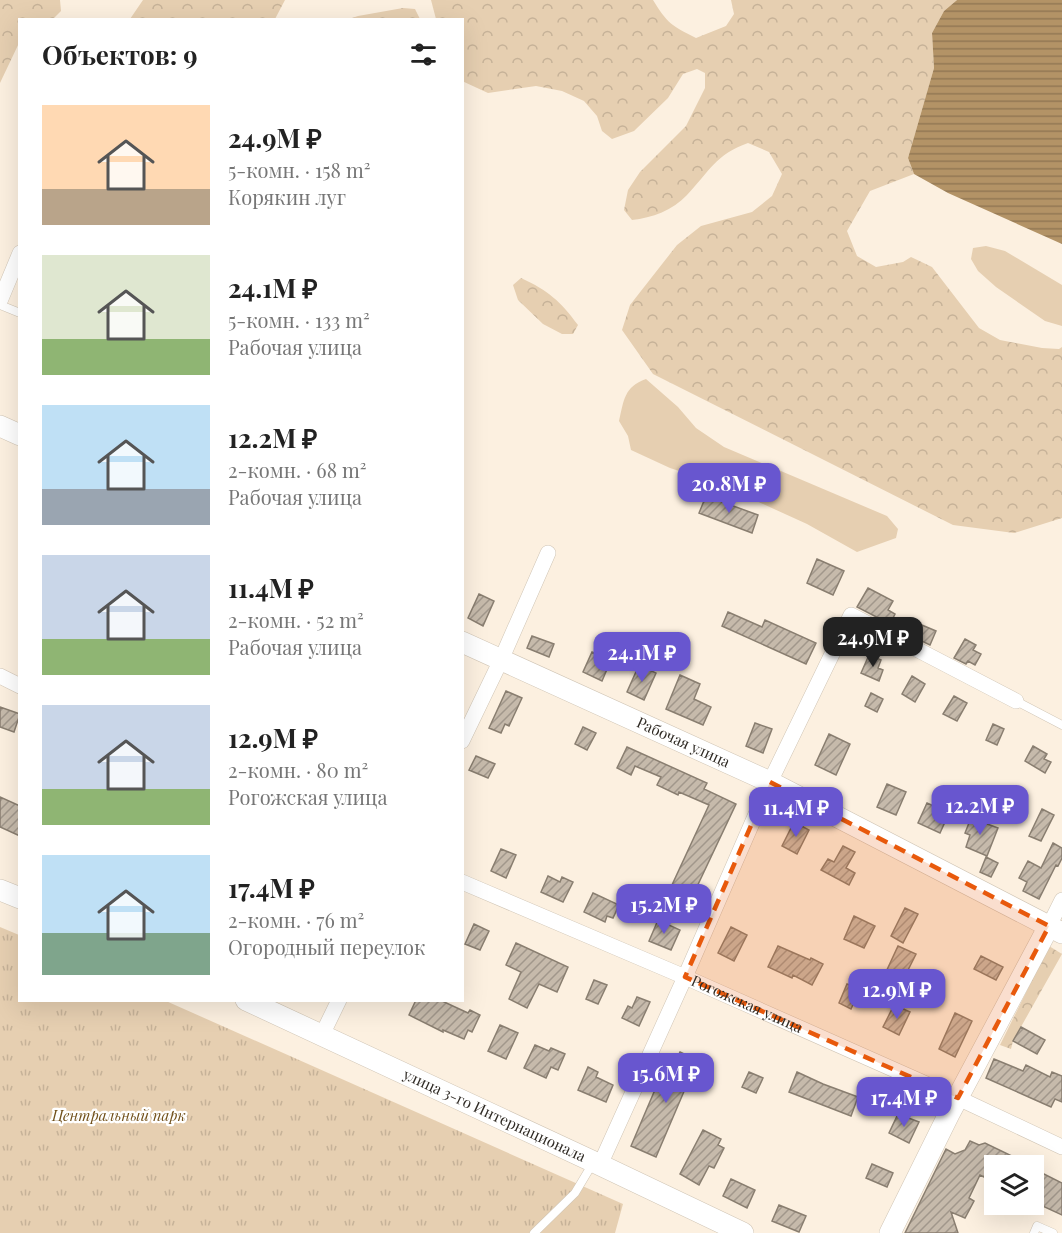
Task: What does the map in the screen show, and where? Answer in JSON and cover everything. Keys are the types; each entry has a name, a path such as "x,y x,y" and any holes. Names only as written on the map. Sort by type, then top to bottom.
{"main road":[{"path":"0,426 18,434"},
{"name":"Рабочая улица","path":"464,643 770,782 1056,929"},
{"path":"0,890 18,897"},
{"path":"890,1233 958,1098 1056,929"},
{"name":"улица 3-го Интернационала","path":"250,1002 743,1233"}],"street":[{"path":"0,303 18,258"},
{"path":"464,737 548,554"},
{"path":"597,1164 686,976 770,782 852,615 1016,701"},
{"path":"0,676 18,685"},
{"name":"Рогожская улица","path":"464,883 686,976 1062,1147"},
{"path":"1056,929 1062,900"},
{"path":"322,1035 338,1002"}],"lane":[{"path":"0,303 18,312"},
{"path":"1016,701 1062,725"},
{"path":"534,1233 575,1193 597,1164"},
{"path":"1034,1233 1037,1226 1053,1233"}],"highlighted area":[{"path":"770,782 1049,926 958,1098 685,977"}],"green space":[{"path":"0,0 60,0 61,11 54,18 18,18 18,45 0,83"},
{"path":"143,0 285,0 276,18 131,18"},
{"path":"431,0 653,0 671,23 696,38 726,26 734,14 731,0 957,0 944,11 932,33 934,68 908,158 914,174 870,191 847,231 857,256 876,267 903,262 911,257 932,267 979,328 1000,340 1042,348 1059,349 1062,347 1062,518 1014,533 953,525 653,374 622,330 630,305 677,245 701,226 752,212 772,196 782,174 769,152 748,143 737,147 720,158 675,205 654,215 632,220 624,210 628,190 640,172 686,126 705,88 705,73 697,69 683,74 668,98 634,131 612,139 602,131 597,116 584,101 562,91 536,86 488,93 464,82 464,18 436,18"},
{"path":"403,8 415,9 420,18 352,18"},
{"path":"986,246 1005,251 1062,285 1062,326 1045,321 996,287 978,271 971,259 973,248"},
{"path":"521,278 547,292 565,309 578,325 573,334 562,334 543,324 518,300 513,285"},
{"path":"646,379 678,407 696,428 724,447 887,516 898,529 896,538 857,552 807,524 719,484 670,468 631,450 628,436 619,421 629,390"},
{"name":"Центральный парк","path":"0,927 18,935 18,1002 168,1002 623,1204 615,1233 0,1233"},
{"path":"1049,946 1062,954 1013,1041 1011,1049 1000,1045"}],"shaded area":[{"path":"957,0 1062,0 1062,244 948,193 914,174 908,158 934,68 932,33 944,11"}],"building":[{"path":"706,496 758,515 752,533 699,513"},
{"path":"817,559 844,571 833,595 807,583"},
{"path":"868,588 893,601 888,610 895,614 890,624 857,607"},
{"path":"479,594 494,601 483,626 468,618"},
{"path":"728,612 762,627 765,620 816,643 806,664 722,626"},
{"path":"917,623 936,631 930,645 911,636"},
{"path":"532,636 554,644 549,657 527,648"},
{"path":"965,639 976,645 973,650 981,654 975,665 968,661 966,664 954,658"},
{"path":"592,652 611,660 602,681 583,672"},
{"path":"869,655 881,660 878,668 883,670 879,681 861,673"},
{"path":"639,665 656,673 644,700 627,692"},
{"path":"680,675 700,684 694,699 711,707 703,725 666,709"},
{"path":"912,676 925,684 915,702 902,694"},
{"path":"506,691 522,698 509,726 505,724 501,733 489,728"},
{"path":"871,693 883,699 877,712 865,706"},
{"path":"954,696 967,703 957,721 943,714"},
{"path":"0,707 18,713 14,732 0,727"},
{"path":"755,723 772,729 763,753 746,746"},
{"path":"993,724 1004,729 997,745 986,740"},
{"path":"583,727 596,733 587,750 575,744"},
{"path":"829,734 850,744 836,775 815,765"},
{"path":"1033,746 1047,754 1044,759 1051,762 1045,773 1025,761"},
{"path":"627,747 707,783 704,789 736,804 693,895 672,885 709,805 657,785 661,777 635,766 631,775 617,768"},
{"path":"476,756 495,764 488,778 469,770"},
{"path":"887,784 906,792 896,815 877,807"},
{"path":"0,797 18,805 18,835 0,827"},
{"path":"927,803 949,813 940,833 918,823"},
{"path":"1042,809 1054,815 1041,841 1029,836"},
{"path":"971,818 998,828 987,856 966,847 970,835 965,833"},
{"path":"794,822 809,830 797,854 782,846"},
{"path":"1053,843 1062,848 1062,858 1058,866 1056,865 1039,899 1023,891 1027,882 1019,878 1028,861 1041,868"},
{"path":"843,846 855,852 846,868 855,873 849,885 821,870 828,859 834,862"},
{"path":"501,849 516,855 506,878 491,871"},
{"path":"986,857 998,863 991,877 980,872"},
{"path":"548,876 560,882 562,877 573,882 563,902 541,892"},
{"path":"593,893 619,905 613,918 607,916 605,922 584,912"},
{"path":"905,908 918,914 903,943 891,936"},
{"path":"854,916 875,926 864,948 844,939"},
{"path":"658,920 680,930 671,950 649,941"},
{"path":"474,924 489,931 480,950 465,944"},
{"path":"731,927 747,935 734,961 718,953"},
{"path":"516,943 568,967 557,992 539,984 527,1008 509,999 521,972 506,965"},
{"path":"778,946 823,964 812,985 793,975 792,978 768,967"},
{"path":"898,946 916,954 903,980 886,972"},
{"path":"981,956 1003,967 996,980 974,969"},
{"path":"594,980 607,985 598,1004 586,999"},
{"path":"847,984 860,989 851,1009 839,1003"},
{"path":"637,997 650,1002 639,1026 622,1018 628,1006 632,1008"},
{"path":"415,1002 444,1002 468,1013 470,1010 480,1015 472,1032 468,1030 464,1039 443,1030 443,1032 409,1015"},
{"path":"894,1005 910,1012 899,1035 883,1027"},
{"path":"955,1013 972,1021 955,1057 939,1049"},
{"path":"500,1025 518,1033 506,1059 488,1051"},
{"path":"1021,1027 1045,1040 1037,1054 1013,1041"},
{"path":"535,1045 565,1054 558,1070 551,1067 546,1078 524,1068"},
{"path":"680,1052 707,1065 699,1080 691,1075 656,1157 631,1146 660,1078 666,1080"},
{"path":"994,1059 1023,1071 1026,1065 1050,1077 1052,1072 1062,1076 1062,1102 1055,1099 1051,1107 986,1078"},
{"path":"588,1067 598,1072 596,1077 613,1085 606,1102 578,1090"},
{"path":"749,1072 763,1078 756,1093 742,1087"},
{"path":"797,1072 858,1097 851,1116 789,1092"},
{"path":"898,1114 919,1122 909,1143 889,1133"},
{"path":"703,1130 721,1139 718,1145 724,1148 714,1168 709,1166 699,1185 680,1174"},
{"path":"970,1141 979,1145 985,1143 1010,1155 984,1155 984,1177 980,1175 969,1198 974,1201 965,1218 951,1212 958,1233 905,1233 946,1149 955,1154 965,1150"},
{"path":"872,1164 893,1173 887,1187 866,1178"},
{"path":"1044,1174 1062,1183 1062,1215 1044,1207"},
{"path":"731,1179 755,1190 747,1208 723,1196"},
{"path":"779,1205 806,1216 799,1232 772,1221"}]}
